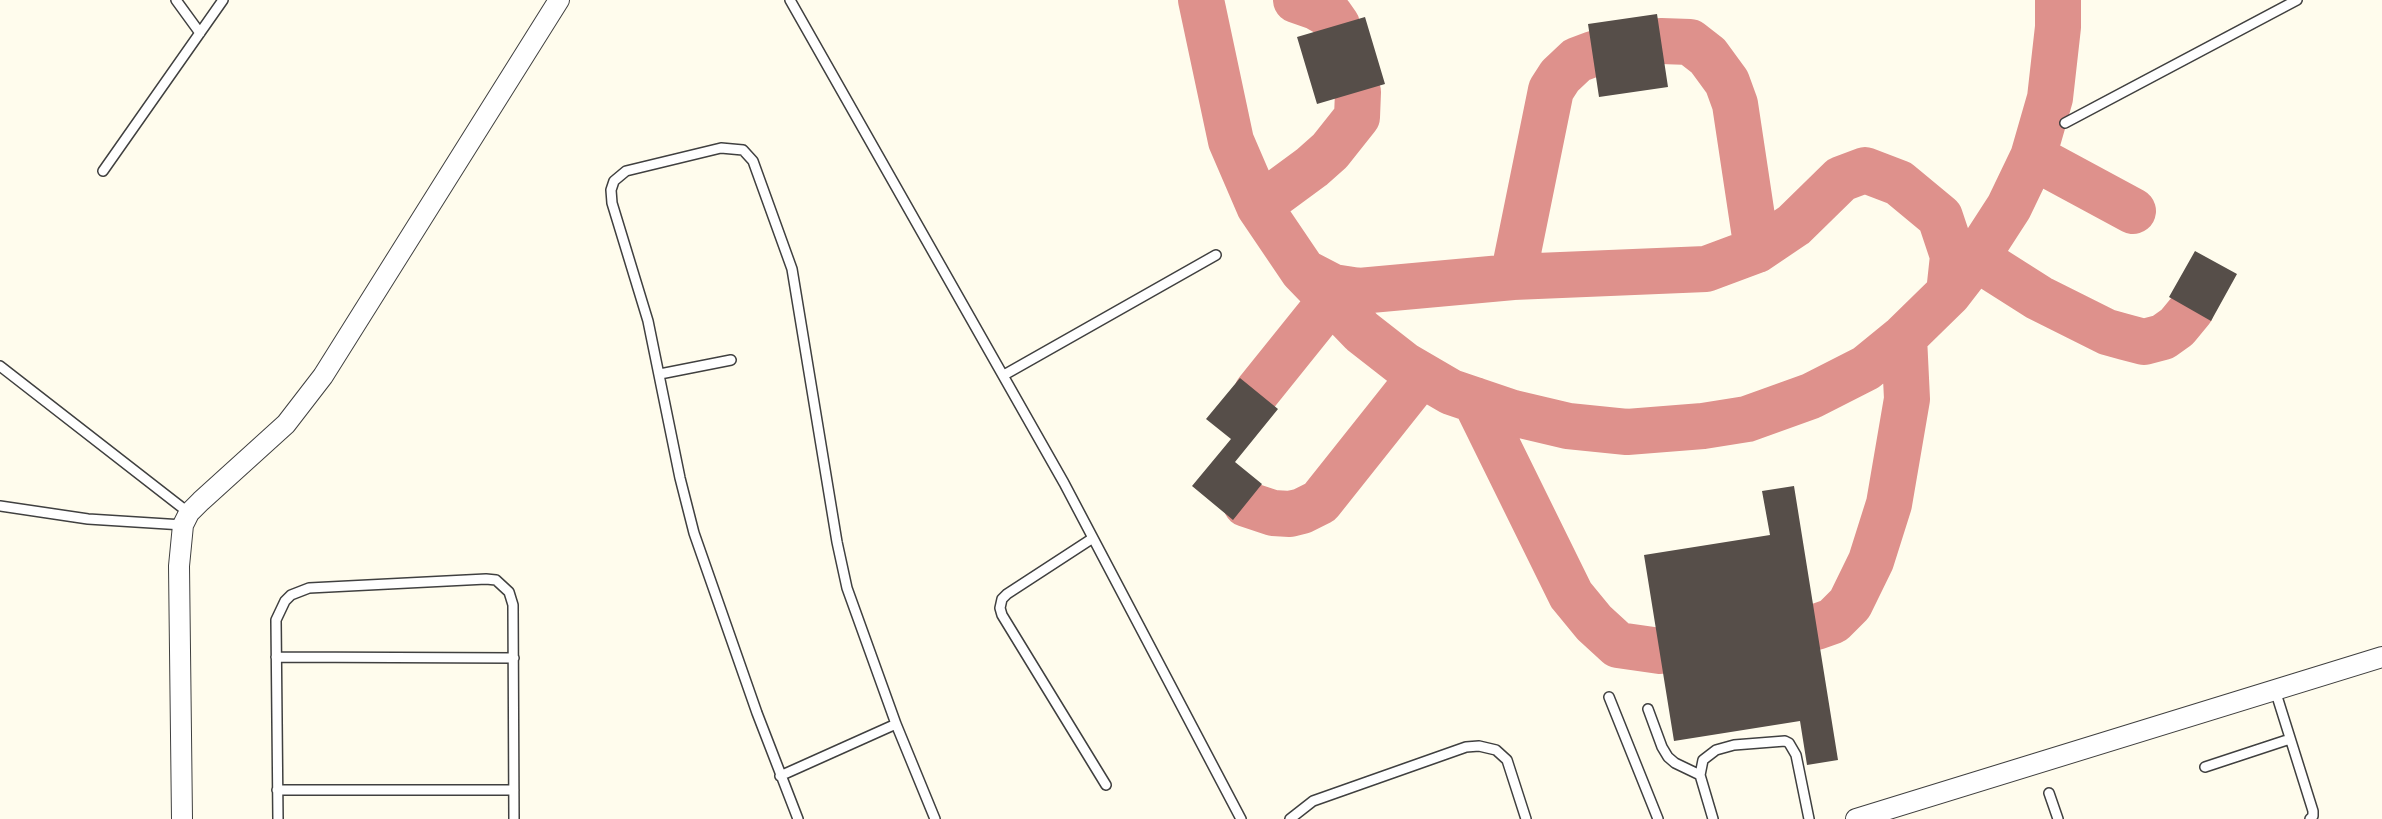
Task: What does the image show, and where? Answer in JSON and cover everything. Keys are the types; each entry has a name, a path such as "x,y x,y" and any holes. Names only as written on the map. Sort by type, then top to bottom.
{"street":[{"path":"182,819 179,566 186,519 286,424 323,376 560,0"},
{"path":"1856,819 2382,657"}],"lane":[{"path":"176,0 200,33"},
{"path":"102,171 223,0"},
{"path":"790,0 1004,375 1241,819"},
{"path":"2065,123 2297,0"},
{"path":"798,819 780,776 694,533 680,478 648,321 612,203 611,190 614,181 626,171 721,148 742,150 753,161 792,269 835,531 847,588 896,724 935,819"},
{"path":"1004,375 1216,255"},
{"path":"660,374 731,360"},
{"path":"0,366 186,519"},
{"path":"0,506 88,519 186,519"},
{"path":"1093,538 1007,594 1002,599 1000,608 1002,615 1106,785"},
{"path":"278,819 276,620 280,609 291,595 309,588 486,579 496,580 509,592 513,605 514,819"},
{"path":"276,657 514,658"},
{"path":"2275,690 2313,811 2310,819"},
{"path":"1609,697 1658,819"},
{"path":"1648,709 1668,757 1674,763 1700,775"},
{"path":"780,776 896,724"},
{"path":"2205,767 2290,739"},
{"path":"1713,819 1700,775 1703,760 1716,750 1734,745 1785,741 1789,743 1796,755 1809,819"},
{"path":"1290,819 1313,801 1466,747 1479,746 1496,750 1507,760 1526,819"},
{"path":"277,790 514,790"},
{"path":"2049,793 2058,819"}],"building":[{"path":"1657,14 1668,87 1599,97 1588,24"},
{"path":"1365,17 1385,84 1317,104 1297,37"},
{"path":"2195,251 2237,274 2211,321 2169,297"},
{"path":"1240,378 1278,409 1235,462 1262,484 1233,520 1192,486 1231,439 1206,419"},
{"path":"1794,486 1838,760 1807,765 1800,721 1674,741 1644,555 1770,535 1762,491"}],"taxiway":[{"path":"1201,0 1231,141 1259,206 1303,271 1362,332 1403,364 1451,392 1513,413 1568,426 1627,432 1703,426 1747,419 1811,396 1866,368 1904,337 1949,293 1976,258 2009,207 2033,157 2050,98 2058,27 2058,0"},
{"path":"1296,0 1330,15 1337,25"},
{"path":"1661,41 1690,42 1708,56 1727,82 1735,104 1757,250"},
{"path":"1513,277 1551,90 1560,76 1577,60 1593,54"},
{"path":"1259,206 1330,151 1357,117 1358,92"},
{"path":"2033,157 2133,211"},
{"path":"1308,274 1333,287 1359,291 1513,277 1706,269 1757,250 1794,225 1841,179 1865,170 1899,183 1940,217 1953,256 1949,293"},
{"path":"1976,258 2039,298 2107,332 2144,342 2163,337 2177,327 2191,310"},
{"path":"1257,392 1331,300"},
{"path":"1816,627 1833,621 1850,604 1871,561 1889,504 1907,399 1904,337"},
{"path":"1246,504 1273,513 1290,514 1320,502 1421,375"},
{"path":"1475,400 1571,595 1594,623 1618,645 1660,651"}]}
